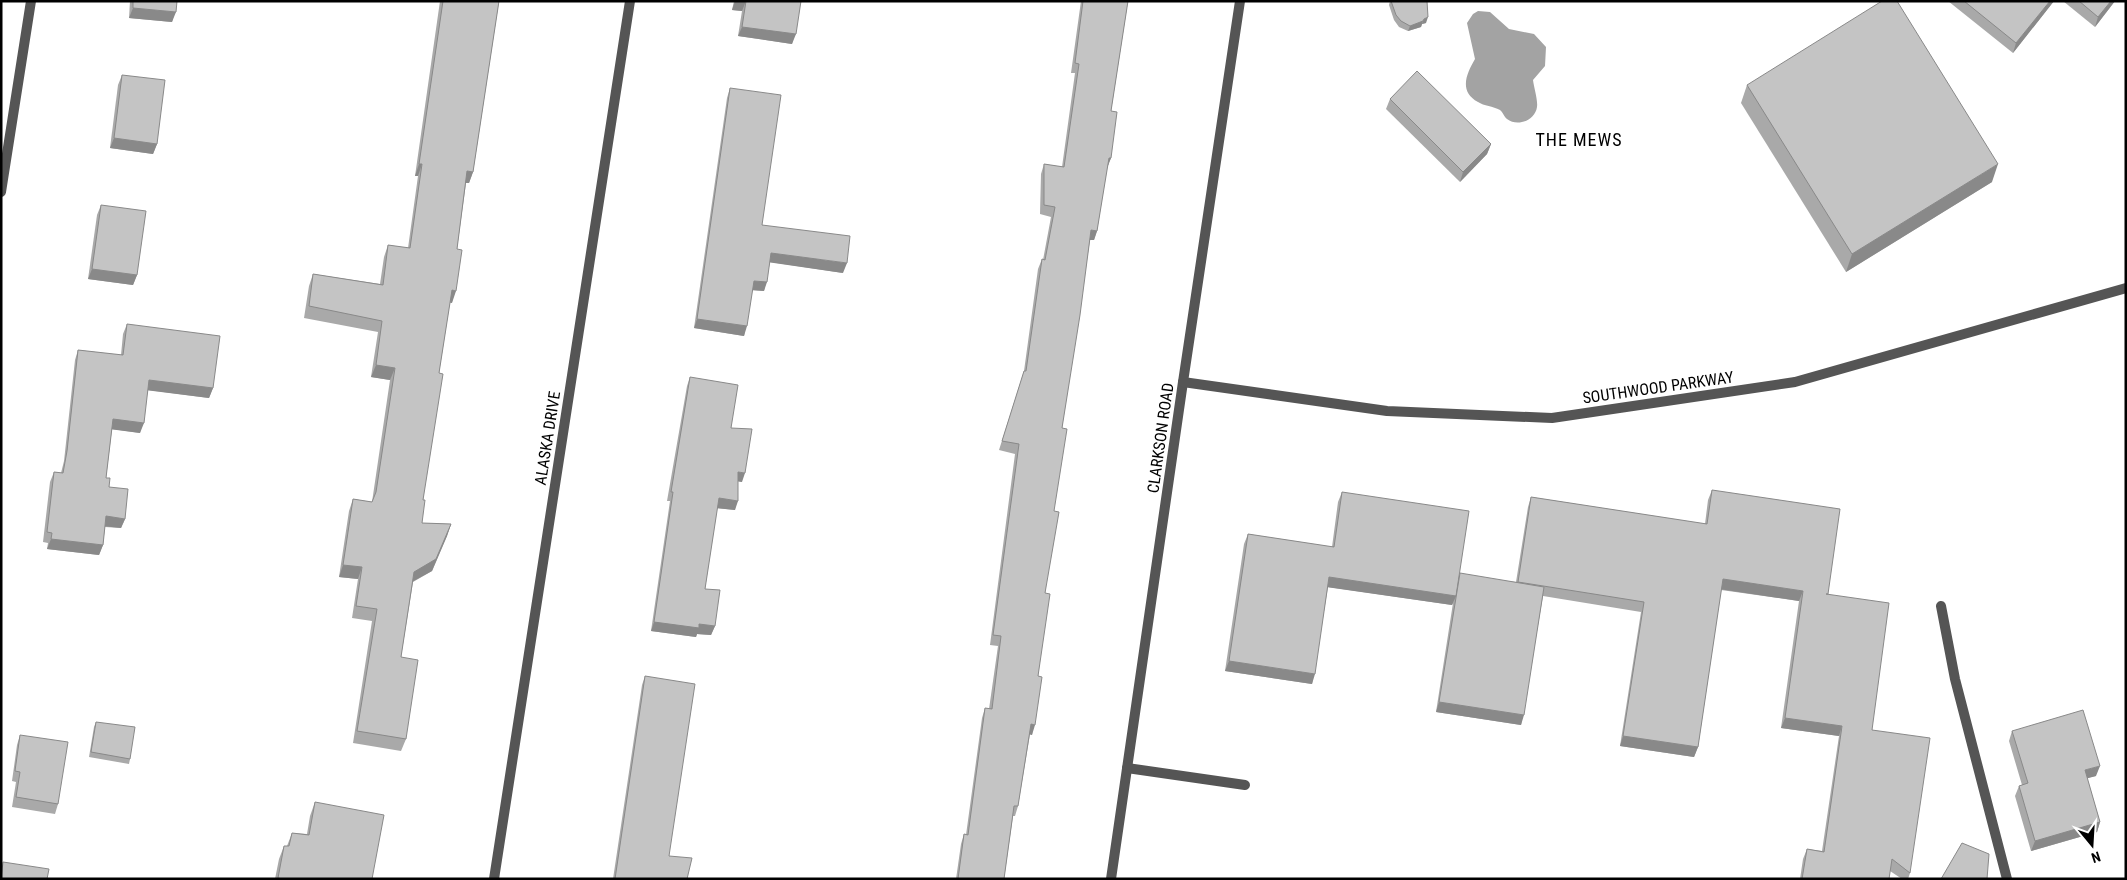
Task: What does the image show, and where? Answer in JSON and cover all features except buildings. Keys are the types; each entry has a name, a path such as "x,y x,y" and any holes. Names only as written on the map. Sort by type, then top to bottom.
{"street":[{"path":"1,192 31,1"},
{"name":"ALASKA DRIVE","path":"494,879 630,1"},
{"name":"CLARKSON ROAD","path":"1111,879 1240,1"},
{"name":"SOUTHWOOD PARKWAY","path":"1183,382 1387,411 1552,418 1795,382 2126,288"},
{"path":"1941,606 1955,680 2007,879"},
{"path":"1127,768 1245,785"}],"shaded area":[{"path":"1478,11 1490,12 1509,29 1534,34 1546,47 1545,66 1533,80 1536,112 1525,121 1511,121 1500,110 1480,103 1468,93 1466,87 1467,76 1475,59 1467,23 1473,14"}],"district":[{"name":"THE MEWS","path":"1579,140"}]}
